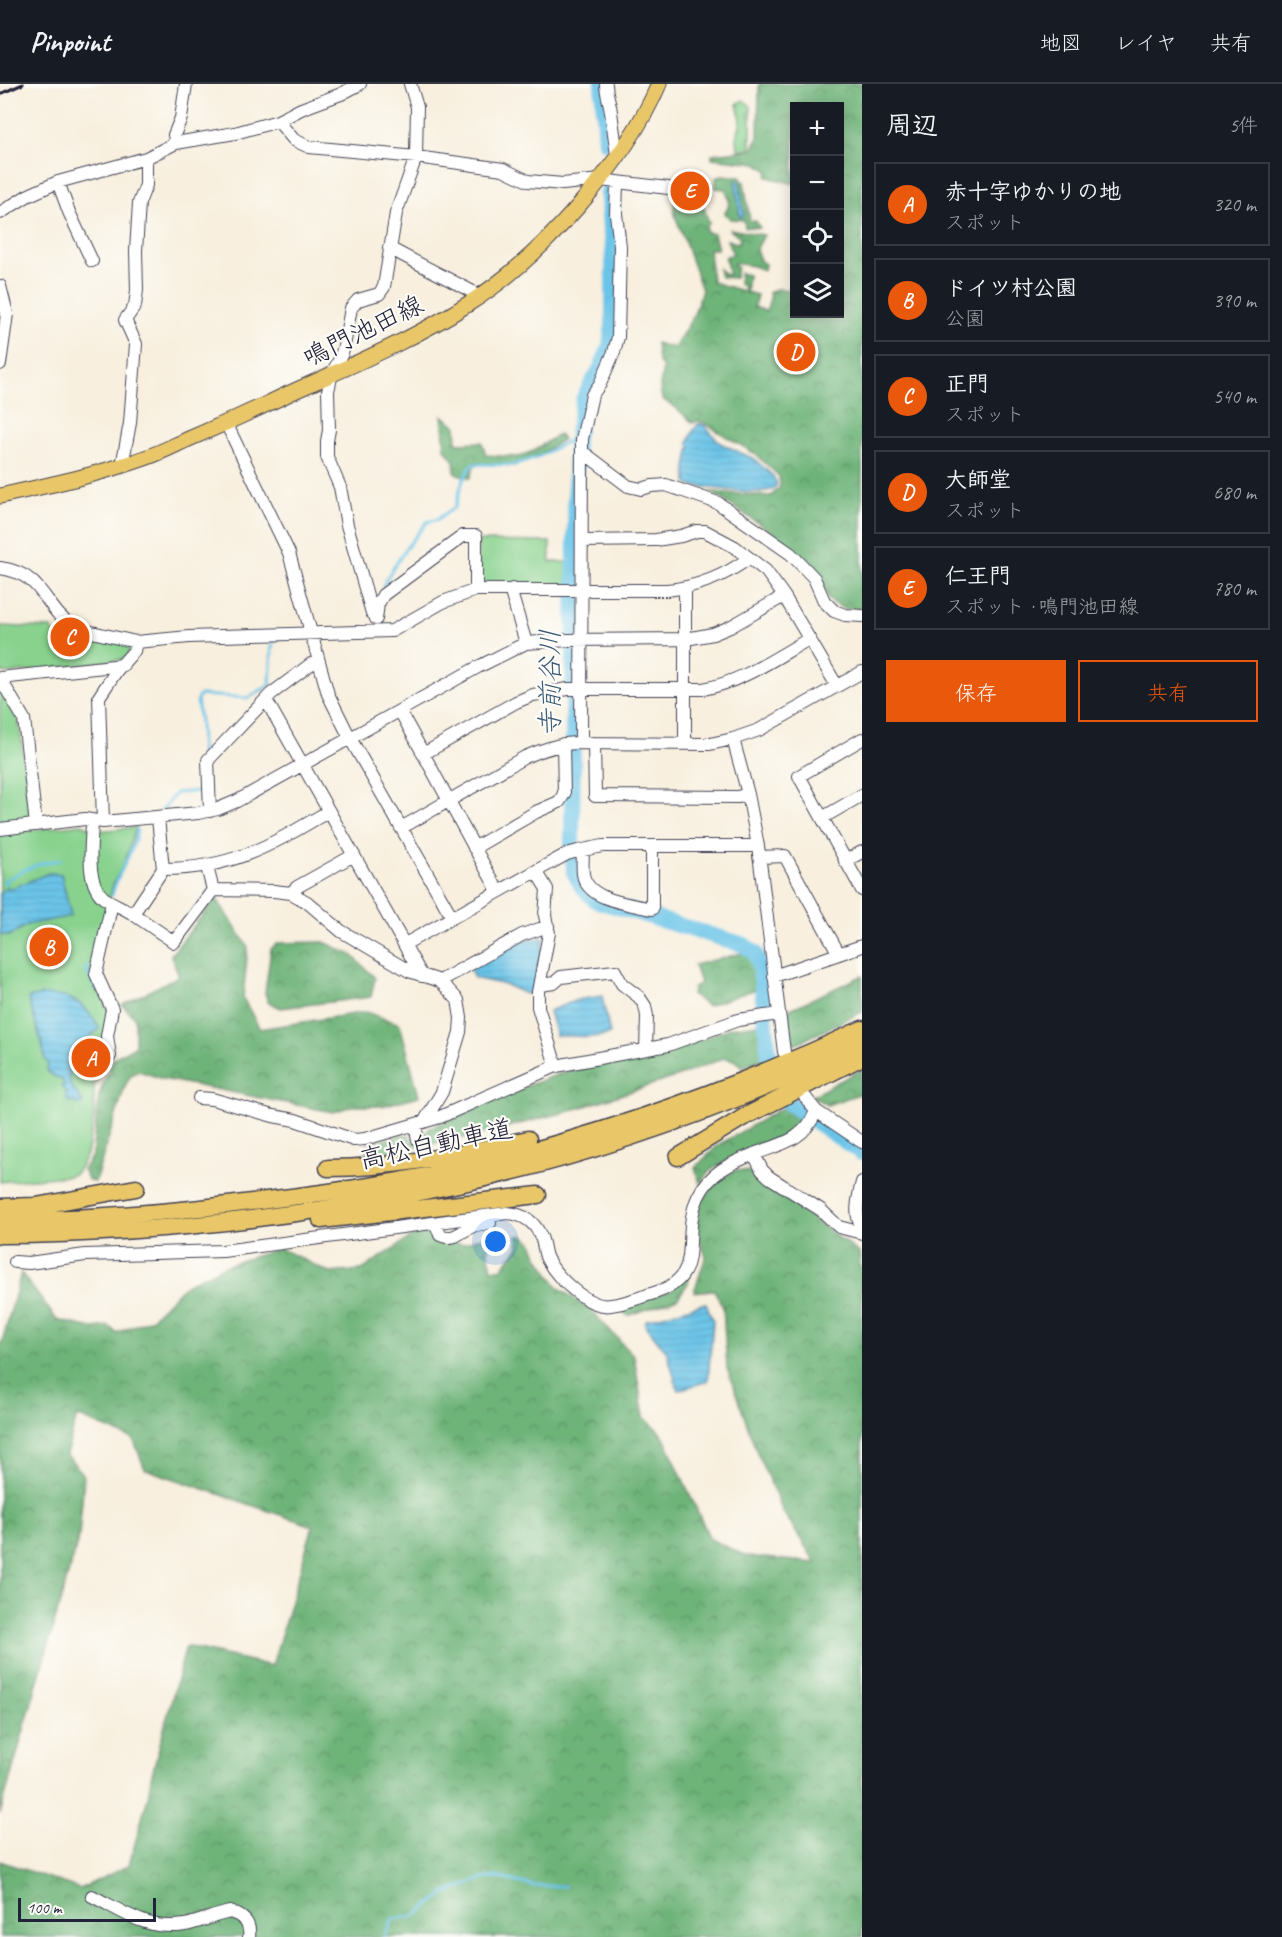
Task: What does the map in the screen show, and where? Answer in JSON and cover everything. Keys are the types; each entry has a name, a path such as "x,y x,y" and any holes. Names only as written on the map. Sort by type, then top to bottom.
{"highway":[{"name":"高松自動車道","path":"0,1220 52,1220 201,1209 382,1184 465,1168 627,1121 748,1078 862,1029"},
{"name":"高松自動車道","path":"0,1235 141,1231 203,1225 307,1212 470,1182 566,1156 699,1113 766,1087 862,1045"},
{"path":"678,1157 744,1117 862,1058"},
{"path":"328,1168 355,1168 472,1152 553,1133 627,1121"},
{"path":"0,1207 36,1206 136,1188"},
{"path":"203,1225 259,1227 538,1195"}],"main road":[{"name":"鳴門池田線","path":"0,496 82,478 147,458 426,329 475,299 533,252 600,180 659,84"}],"street":[{"path":"176,143 174,135 183,109 186,84"},
{"path":"0,213 27,196 58,182 146,158 176,143 235,133 278,121 360,84"},
{"path":"376,616 372,613 347,525 339,487 327,457 328,391 332,373 344,346 351,308 358,300 379,294 384,287 396,213 416,157 417,107 410,84"},
{"path":"606,84 617,155"},
{"path":"278,121 294,140 309,147 416,157 503,169 528,181 563,184 600,180 617,184 676,189"},
{"path":"122,466 130,423 136,344 125,320 135,306 139,203 146,185 146,158"},
{"path":"58,182 92,261"},
{"path":"474,848 536,812 559,802 564,794 577,743 575,640 576,590 583,541 582,439 592,395 600,384 615,352 618,337 620,246 616,214 617,184"},
{"path":"389,248 471,291 475,299"},
{"path":"0,286 7,314 0,364"},
{"path":"226,423 289,553 328,694 350,738 452,917"},
{"path":"582,454 587,455 628,486 641,489 666,485 718,503 791,554 814,578 824,602 834,611 861,620"},
{"path":"583,541 656,540 705,531 766,571 784,596 837,686"},
{"path":"377,632 376,616 382,595 463,536 476,537 476,590"},
{"path":"0,568 15,570 26,576 43,591 66,623 74,628 136,642 392,631 443,602 476,590 667,591 712,580 749,558"},
{"path":"684,744 685,588"},
{"path":"512,589 526,643"},
{"path":"0,829 85,819 97,821 158,818 210,811 237,801 478,667 526,643 686,639 712,634 730,627 784,596"},
{"path":"423,754 532,695 575,689 685,690 719,686 738,680 809,639"},
{"path":"136,642 134,651 99,697 97,821 92,869 95,885 102,896 174,942 213,890"},
{"path":"210,811 208,760 266,700 311,664 318,662"},
{"path":"36,825 24,719 0,678 123,665"},
{"path":"401,828 525,757 577,743 710,744 733,739 759,730 862,672"},
{"path":"266,700 422,976"},
{"path":"399,711 498,891"},
{"path":"733,739 748,795 759,851 774,976 771,1015 784,1052"},
{"path":"862,739 799,776 862,890"},
{"path":"577,743 595,796 738,797 748,795"},
{"path":"822,818 862,795"},
{"path":"163,869 207,867 249,855 329,811"},
{"path":"133,914 163,869 158,818"},
{"path":"405,944 498,891 576,852 603,846 652,847 759,851 785,856 839,954"},
{"path":"576,852 583,875 594,891 603,896 652,909 652,847"},
{"path":"845,861 862,852"},
{"path":"291,893 297,887 354,855"},
{"path":"207,867 213,890"},
{"path":"536,871 547,889 545,916 549,933 538,992 538,1007 556,1066"},
{"path":"213,890 291,893 307,902 341,931 422,976 440,981 458,1000 461,1018 460,1032 442,1092 419,1124 418,1140"},
{"path":"110,1056 107,1036 112,1009 96,974 112,903"},
{"path":"440,981 522,935 548,926"},
{"path":"774,976 862,946"},
{"path":"540,985 554,983 561,977 615,972 622,984 639,997 645,1006 646,1049"},
{"path":"199,1098 212,1099 296,1120 354,1140 419,1124 462,1108 556,1066 668,1045 738,1020 771,1015"},
{"path":"805,1097 814,1115 862,1142"},
{"path":"15,1262 29,1263 85,1255 223,1251 507,1213 524,1217 534,1224 542,1238 547,1259 564,1281 585,1298 610,1306 673,1286 688,1265 691,1223 698,1197 709,1181 726,1166 794,1139 814,1115"},
{"path":"754,1154 769,1178 821,1210 840,1227 862,1233"},
{"path":"862,1182 857,1207 859,1223 862,1227"},
{"path":"437,1227 440,1235 454,1238 472,1226 524,1217"},
{"path":"92,1896 145,1924 184,1925 230,1912 245,1919 249,1937"}],"green space":[{"path":"759,84 862,84 862,606 860,610 842,608 829,600 821,581 806,559 770,531 711,492 771,496 780,487 779,476 754,453 699,420 693,423 662,399 660,386 663,368 658,361 656,343 674,348 693,317 702,290 674,212 674,199 698,201 703,206 709,223 706,232 714,234 718,249 709,249 712,282 743,291 744,286 739,284 740,273 748,275 746,292 757,295 754,307 766,311 770,299 769,293 776,289 790,290 790,318 844,318 844,102 790,102 790,183 767,177 768,171 757,163 712,158 712,154 752,150 758,137"},
{"path":"743,100 751,106 751,148 738,150 737,137 741,120 737,104"},
{"path":"722,175 740,177 744,182 750,221 756,221 760,228 745,227 744,220 730,219 725,213 729,204 728,196 725,189 716,188 716,178"},
{"path":"729,229 764,235 756,250 761,262 765,264 764,270 735,263 733,265 737,267 735,278 721,277 719,269 726,275 729,274 725,257 733,254 727,240 737,243 740,237"},
{"path":"442,415 456,426 457,443 482,442 486,455 518,457 533,451 559,434 563,439 537,457 514,466 475,463 470,478 455,473 454,461 445,449"},
{"path":"478,541 550,542 550,562 569,562 569,586 479,587"},
{"path":"0,626 51,628 54,633 67,636 67,633 128,643 130,651 126,659 7,674 0,671"},
{"path":"0,686 19,719 32,830 82,824 97,831 136,827 123,867 113,884 92,971 108,1008 106,1065 94,1086 94,1116 87,1155 76,1173 68,1176 0,1182"},
{"path":"216,898 248,947 243,998 260,1029 366,1012 400,1024 419,1096 382,1106 353,1106 333,1112 163,1079 139,1071 131,1075 125,1086 95,1182 89,1181 83,1170 92,1156 99,1095 114,1058 135,1046 135,1018 122,1005 179,976 171,955"},
{"path":"324,942 352,955 375,978 371,997 281,1008 268,1002 265,993 271,949 278,943"},
{"path":"746,952 754,959 759,988 707,1006 692,994 694,987 700,983 694,965"},
{"path":"862,976 862,1012 794,1045 786,1011"},
{"path":"759,1024 767,1058 742,1067 734,1060 724,1058 676,1077 566,1112 469,1137 364,1157 367,1145 400,1135 409,1135 413,1142 424,1141 425,1133 429,1128 569,1070 636,1059 685,1046 729,1028"},
{"path":"862,1069 862,1093 827,1105 812,1096"},
{"path":"782,1108 804,1123 790,1136 744,1153 712,1169 700,1183 695,1168 718,1145"},
{"path":"735,1170 751,1172 859,1253 862,1278 862,1937 0,1937 0,1861 80,1889 129,1865 186,1646 272,1666 313,1526 145,1469 133,1439 77,1416 66,1454 84,1476 79,1536 0,1814 0,1344 21,1273 57,1320 92,1328 109,1326 116,1333 151,1319 185,1285 222,1267 280,1248 330,1273 362,1270 421,1230 441,1240 463,1244 492,1233 488,1252 492,1269 501,1269 519,1247 517,1236 524,1236 532,1242 537,1255 558,1287 592,1311 634,1356 644,1417 663,1435 710,1539 746,1556 816,1563 783,1512 758,1455 727,1368 723,1307 714,1290 694,1292 706,1256 697,1234 700,1203 716,1183"},
{"path":"692,1264 688,1283 678,1298 628,1316 618,1308 673,1290"}],"water":[{"path":"735,181 739,181 744,216 740,217"},
{"path":"699,423 705,426 720,443 754,459 773,476 777,484 774,489 756,492 690,486 687,483 686,468 690,445 688,443"},
{"path":"49,873 61,874 71,916 27,925 9,936 0,934 0,893 8,887 10,889"},
{"path":"544,938 534,992 526,994 506,985 474,978 470,969 521,941"},
{"path":"42,995 62,996 77,1002 83,1006 100,1028 73,1053 68,1062 70,1084 83,1103 81,1105 68,1101 66,1092 61,1086 64,1085 63,1081 47,1072 48,1062 45,1060 28,998"},
{"path":"602,996 610,1034 595,1037 556,1036 549,1011 577,1000"},
{"path":"706,1303 713,1321 708,1381 678,1390 667,1352 645,1325 646,1320"}],"waterway":[{"name":"寺前谷川","path":"602,84 606,142"},
{"name":"寺前谷川","path":"608,192 613,247 613,325 610,346 601,368 584,397 576,439 572,843 574,872 582,887 595,900 744,945 755,953 760,968 769,1056"},
{"path":"383,587 407,547 427,522 438,519 455,507 463,480 472,464 513,465 536,458 576,439"},
{"path":"162,810 176,793 203,791 197,700 200,695 248,698 270,685 272,644 274,640 278,640"},
{"path":"112,895 133,847 137,830"},
{"path":"6,884 4,881 25,870 61,860"},
{"path":"90,966 85,969 97,990"},
{"name":"寺前谷川","path":"788,1103 862,1153"},
{"path":"384,1937 393,1919 415,1916 446,1893 482,1879 497,1877 534,1886 565,1886"}],"railway":[{"path":"0,94 23,84"}],"place":[{"name":"仁王門","path":"690,191"},
{"name":"大師堂","path":"796,352"},
{"name":"正門","path":"70,637"},
{"name":"ドイツ村公園","path":"49,947"},
{"name":"赤十字ゆかりの地","path":"91,1058"}]}
